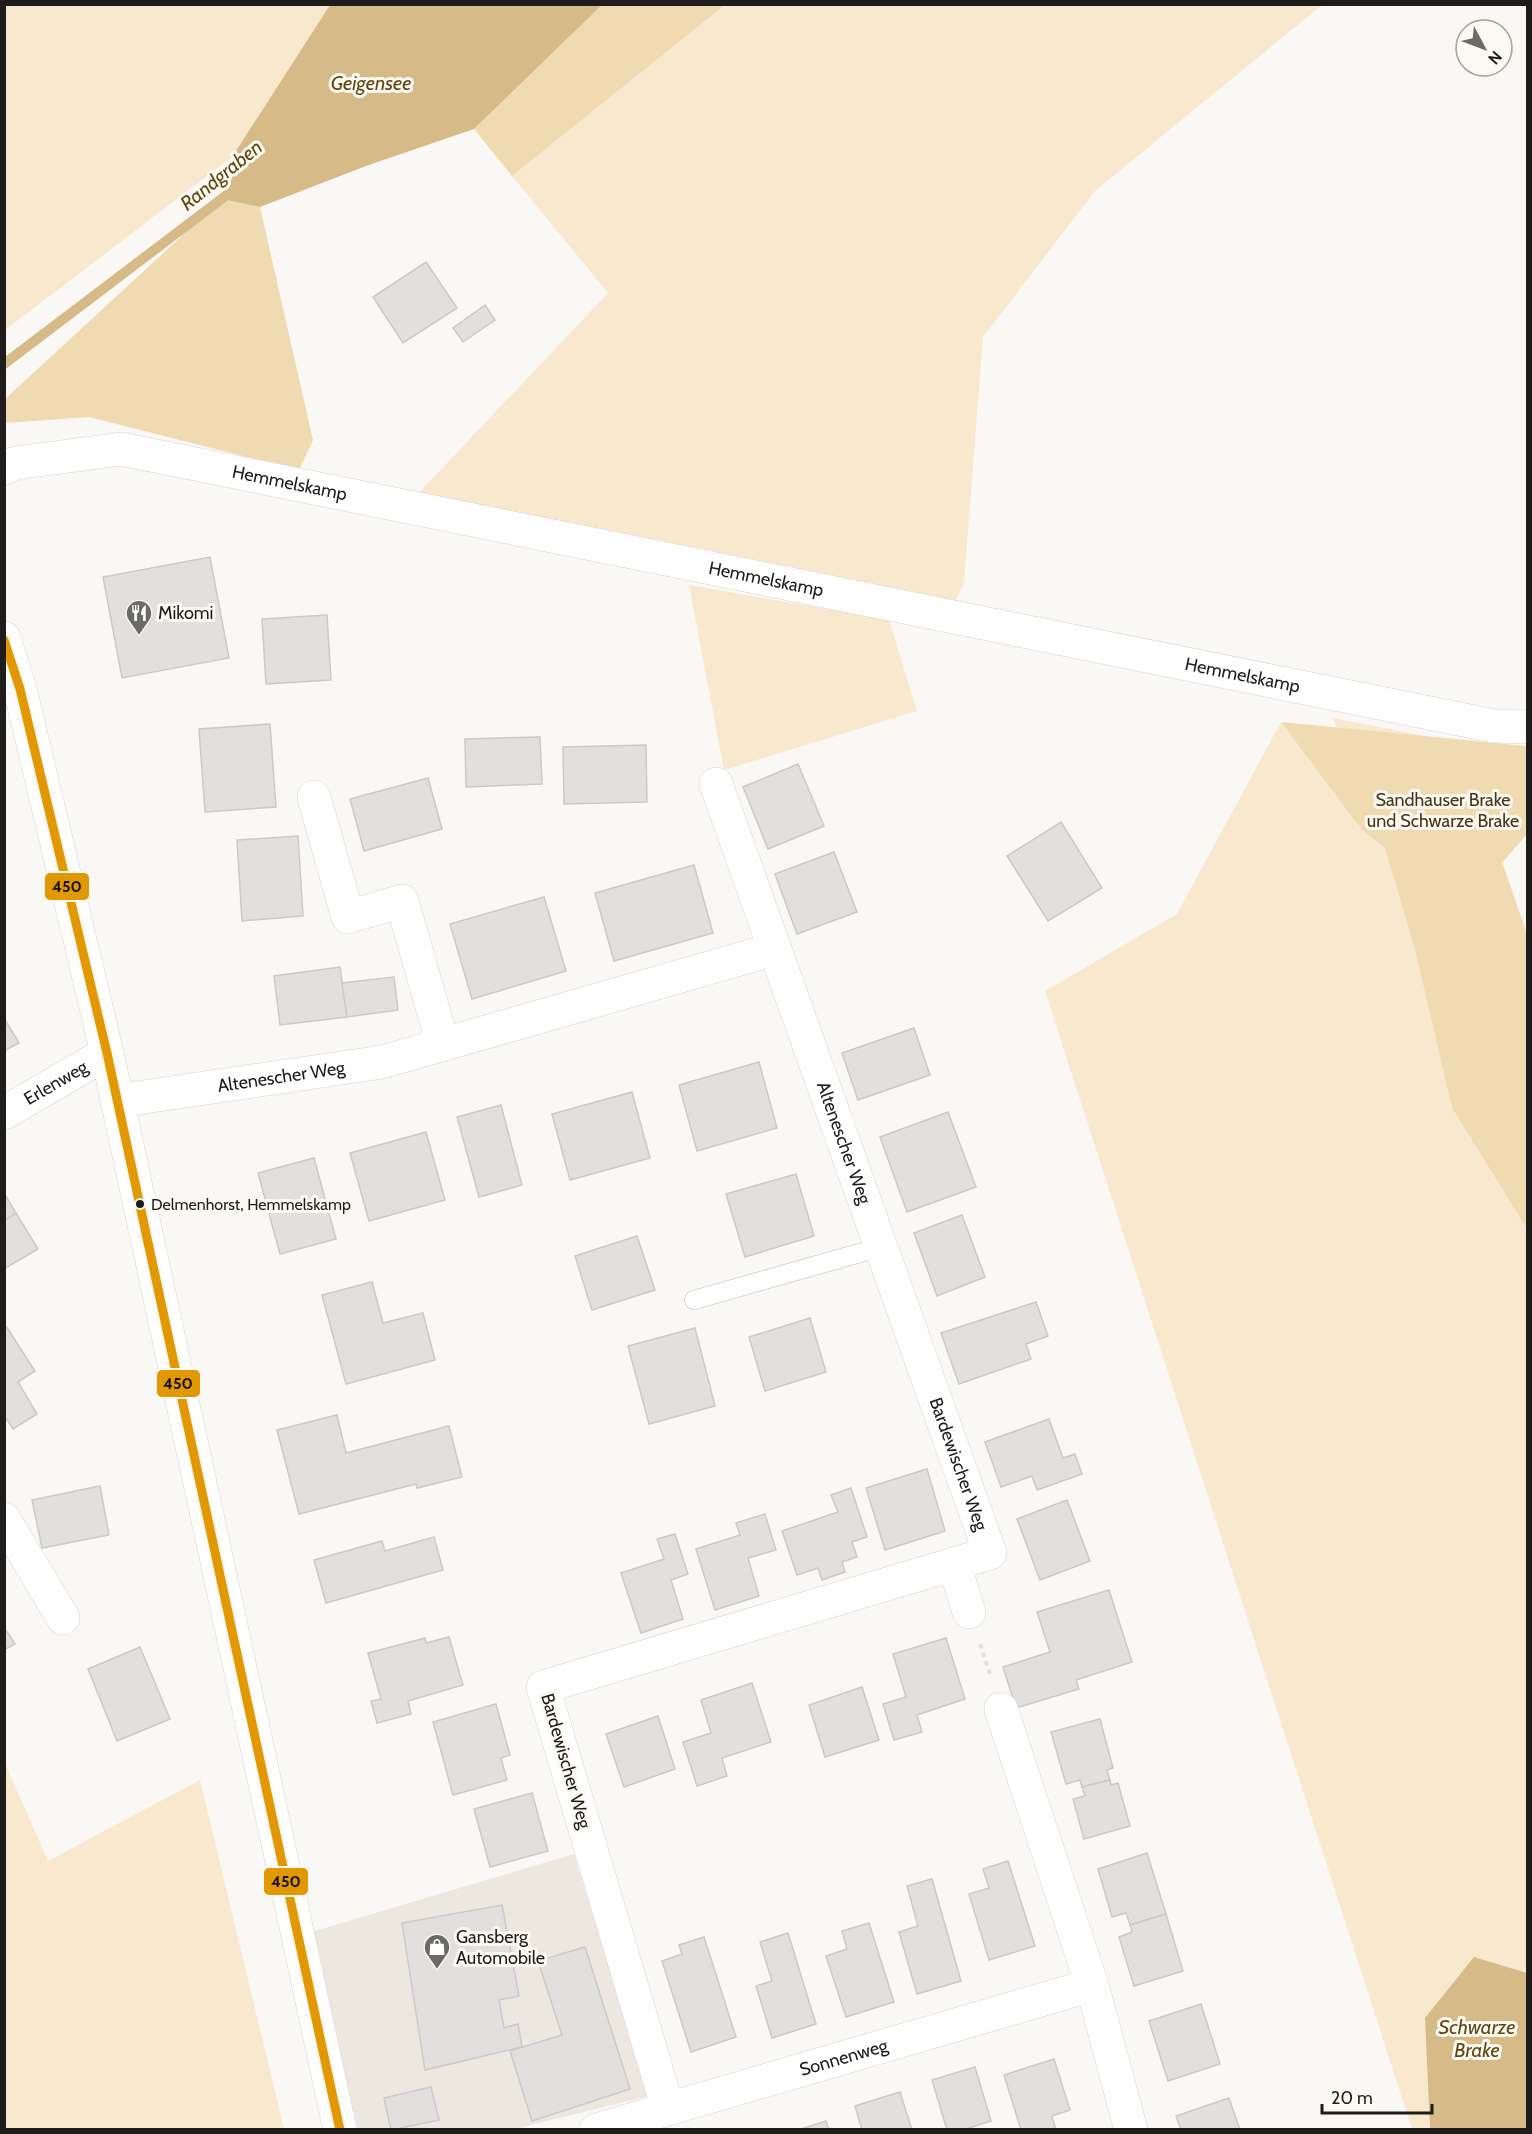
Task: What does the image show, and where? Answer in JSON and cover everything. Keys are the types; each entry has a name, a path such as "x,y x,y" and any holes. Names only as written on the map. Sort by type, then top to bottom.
{"street":[{"name":"Hemmelskamp","path":"4,468 16,463 121,449 1494,726 1527,726"},
{"path":"4,638 20,688 107,1053 340,2130"},
{"name":"Altenescher Weg","path":"716,784 913,1337"},
{"path":"314,797 348,917 402,901 443,1045"},
{"name":"Altenescher Weg","path":"117,1101 382,1062 775,949"},
{"name":"Erlenweg","path":"4,1113 107,1053"},
{"name":"Bardewischer Weg","path":"668,2109 543,1687 990,1554 913,1337"},
{"path":"4,1519 63,1618"},
{"path":"954,1564 969,1612"},
{"path":"1002,1709 1092,1985 1131,2130"},
{"name":"Sonnenweg","path":"596,2130 1092,1985"}],"lane":[{"path":"694,1300 881,1247"}],"path":[{"path":"969,1612 1002,1709"}],"shaded area":[{"path":"574,1854 649,2096 514,2129 358,2129 308,1933"}],"green space":[{"path":"5,5 330,5 232,157 5,330"},
{"path":"602,5 725,5 512,176 474,129"},
{"path":"725,5 1322,5 1095,191 983,337 964,583 953,606 414,498 608,293 512,176"},
{"path":"222,199 260,207 313,440 299,470 89,417 5,423 5,399"},
{"path":"689,585 889,620 917,711 724,770"},
{"path":"1333,718 1527,756 1498,850 1527,932 1527,1217 1392,872 1415,950 1452,1108 1527,1229 1527,2129 1412,2129 1045,991 1177,914 1281,722 1361,829 1382,844"},
{"name":"Sandhauser Brake und Schwarze Brake","path":"1281,722 1527,746 1527,834 1502,863 1527,935 1527,1229 1452,1108 1415,950 1385,848 1361,829"},
{"path":"5,1763 48,1861 200,1780 284,2129 5,2129"}],"water":[{"name":"Geigensee","path":"330,5 602,5 474,129 366,166 260,207 222,199 232,157"},
{"name":"Schwarze Brake","path":"1474,1957 1527,1973 1527,2129 1433,2130 1430,2127 1425,2018"}],"building":[{"path":"426,262 457,308 403,343 373,297"},
{"path":"485,305 495,320 463,342 453,328"},
{"path":"210,557 229,658 122,678 103,577"},
{"path":"327,615 331,680 266,684 262,619"},
{"path":"270,724 276,807 205,812 199,729"},
{"path":"540,737 542,784 466,787 465,739"},
{"path":"646,745 647,802 564,804 563,747"},
{"path":"798,764 824,826 768,849 743,787"},
{"path":"428,778 442,829 364,851 350,799"},
{"path":"1061,822 1102,888 1048,921 1007,856"},
{"path":"298,836 303,916 242,921 237,840"},
{"path":"834,852 857,912 797,934 775,874"},
{"path":"694,865 713,933 614,961 595,893"},
{"path":"544,897 566,971 472,999 450,924"},
{"path":"340,967 347,1017 280,1025 274,976"},
{"path":"394,977 398,1010 347,1017 342,983"},
{"path":"4,1018 19,1043 4,1051"},
{"path":"914,1028 930,1075 858,1100 842,1053"},
{"path":"759,1062 777,1128 697,1151 679,1085"},
{"path":"632,1092 650,1158 570,1180 552,1114"},
{"path":"501,1105 522,1185 479,1197 457,1117"},
{"path":"948,1112 976,1187 907,1212 880,1137"},
{"path":"426,1132 445,1200 369,1221 350,1153"},
{"path":"314,1158 336,1239 280,1254 258,1173"},
{"path":"796,1174 814,1236 745,1257 726,1194"},
{"path":"4,1193 16,1213 4,1221"},
{"path":"16,1213 38,1249 4,1269 4,1221"},
{"path":"962,1215 985,1277 937,1296 914,1233"},
{"path":"637,1236 655,1290 592,1310 575,1256"},
{"path":"372,1282 383,1323 423,1313 435,1360 346,1384 322,1295"},
{"path":"1036,1302 1048,1336 1026,1344 1031,1359 959,1384 941,1333"},
{"path":"810,1318 826,1372 765,1391 749,1337"},
{"path":"4,1323 35,1371 18,1382 37,1414 13,1429 4,1415"},
{"path":"695,1328 715,1406 649,1424 628,1346"},
{"path":"337,1415 346,1453 449,1426 462,1477 417,1488 416,1484 299,1514 277,1430"},
{"path":"1049,1419 1063,1458 1075,1454 1082,1474 1037,1490 1032,1476 1001,1487 985,1442"},
{"path":"927,1469 945,1531 885,1550 866,1488"},
{"path":"100,1486 109,1535 42,1548 32,1500"},
{"path":"851,1488 867,1537 852,1542 857,1557 842,1562 845,1572 822,1580 818,1568 797,1575 782,1531 838,1512 831,1495"},
{"path":"1067,1500 1090,1561 1040,1580 1017,1519"},
{"path":"765,1514 776,1550 748,1558 759,1596 715,1610 696,1549 740,1535 736,1523"},
{"path":"675,1534 688,1574 671,1580 683,1619 641,1633 621,1573 664,1559 657,1539"},
{"path":"434,1537 443,1570 326,1603 314,1560 382,1541 385,1551"},
{"path":"1109,1590 1132,1662 1076,1680 1079,1689 1016,1708 1003,1667 1050,1652 1037,1612"},
{"path":"4,1627 15,1644 4,1650"},
{"path":"449,1637 463,1685 408,1701 411,1714 377,1723 371,1701 381,1699 368,1653 425,1638 426,1643"},
{"path":"946,1638 965,1699 917,1715 922,1732 894,1740 883,1704 906,1697 893,1654"},
{"path":"140,1647 170,1719 117,1741 88,1669"},
{"path":"752,1683 771,1742 722,1758 727,1776 697,1786 683,1742 711,1733 701,1700"},
{"path":"862,1687 879,1740 825,1757 809,1705"},
{"path":"496,1704 510,1755 501,1758 507,1780 453,1795 433,1722"},
{"path":"658,1716 675,1769 624,1787 606,1734"},
{"path":"1100,1719 1113,1768 1107,1770 1110,1780 1082,1787 1080,1780 1066,1784 1051,1732"},
{"path":"1110,1780 1111,1785 1118,1783 1130,1826 1084,1839 1073,1799 1085,1796 1082,1787"},
{"path":"532,1793 548,1851 490,1867 474,1809"},
{"path":"1147,1853 1166,1914 1130,1925 1126,1913 1112,1917 1098,1869"},
{"path":"1008,1861 1035,1946 989,1960 969,1894 989,1888 983,1869"},
{"path":"932,1879 961,1981 917,1994 899,1932 918,1926 907,1886"},
{"path":"502,1905 519,1996 499,2000 504,2028 518,2024 522,2047 425,2070 402,1923"},
{"path":"1166,1914 1183,1971 1134,1986 1119,1937 1132,1932 1130,1925"},
{"path":"869,1923 894,2002 846,2017 826,1956 847,1949 842,1931"},
{"path":"788,1933 816,2024 772,2038 756,1986 772,1981 760,1942"},
{"path":"704,1937 736,2037 691,2052 662,1961 682,1954 679,1945"},
{"path":"585,1947 630,2089 532,2121 510,2051 562,2035 538,1961"},
{"path":"1201,2004 1220,2064 1168,2081 1149,2021"},
{"path":"1054,2059 1070,2110 1052,2116 1056,2130 1021,2130 1004,2075"},
{"path":"975,2067 991,2121 963,2130 947,2130 932,2080"},
{"path":"431,2087 439,2120 391,2130 384,2098"},
{"path":"900,2092 912,2130 862,2130 855,2106"},
{"path":"1229,2098 1240,2130 1181,2130 1176,2116"},
{"path":"826,2121 829,2130 798,2130"}],"waterway":[{"name":"Randgraben","path":"4,364 232,191"}],"transit line":[{"name":"450","path":"4,640 20,689 107,1053 340,2130"}],"place":[{"name":"Mikomi","path":"139,636"},
{"name":"Delmenhorst, Hemmelskamp","path":"140,1204"},
{"name":"Gansberg Automobile","path":"437,1970"}]}
